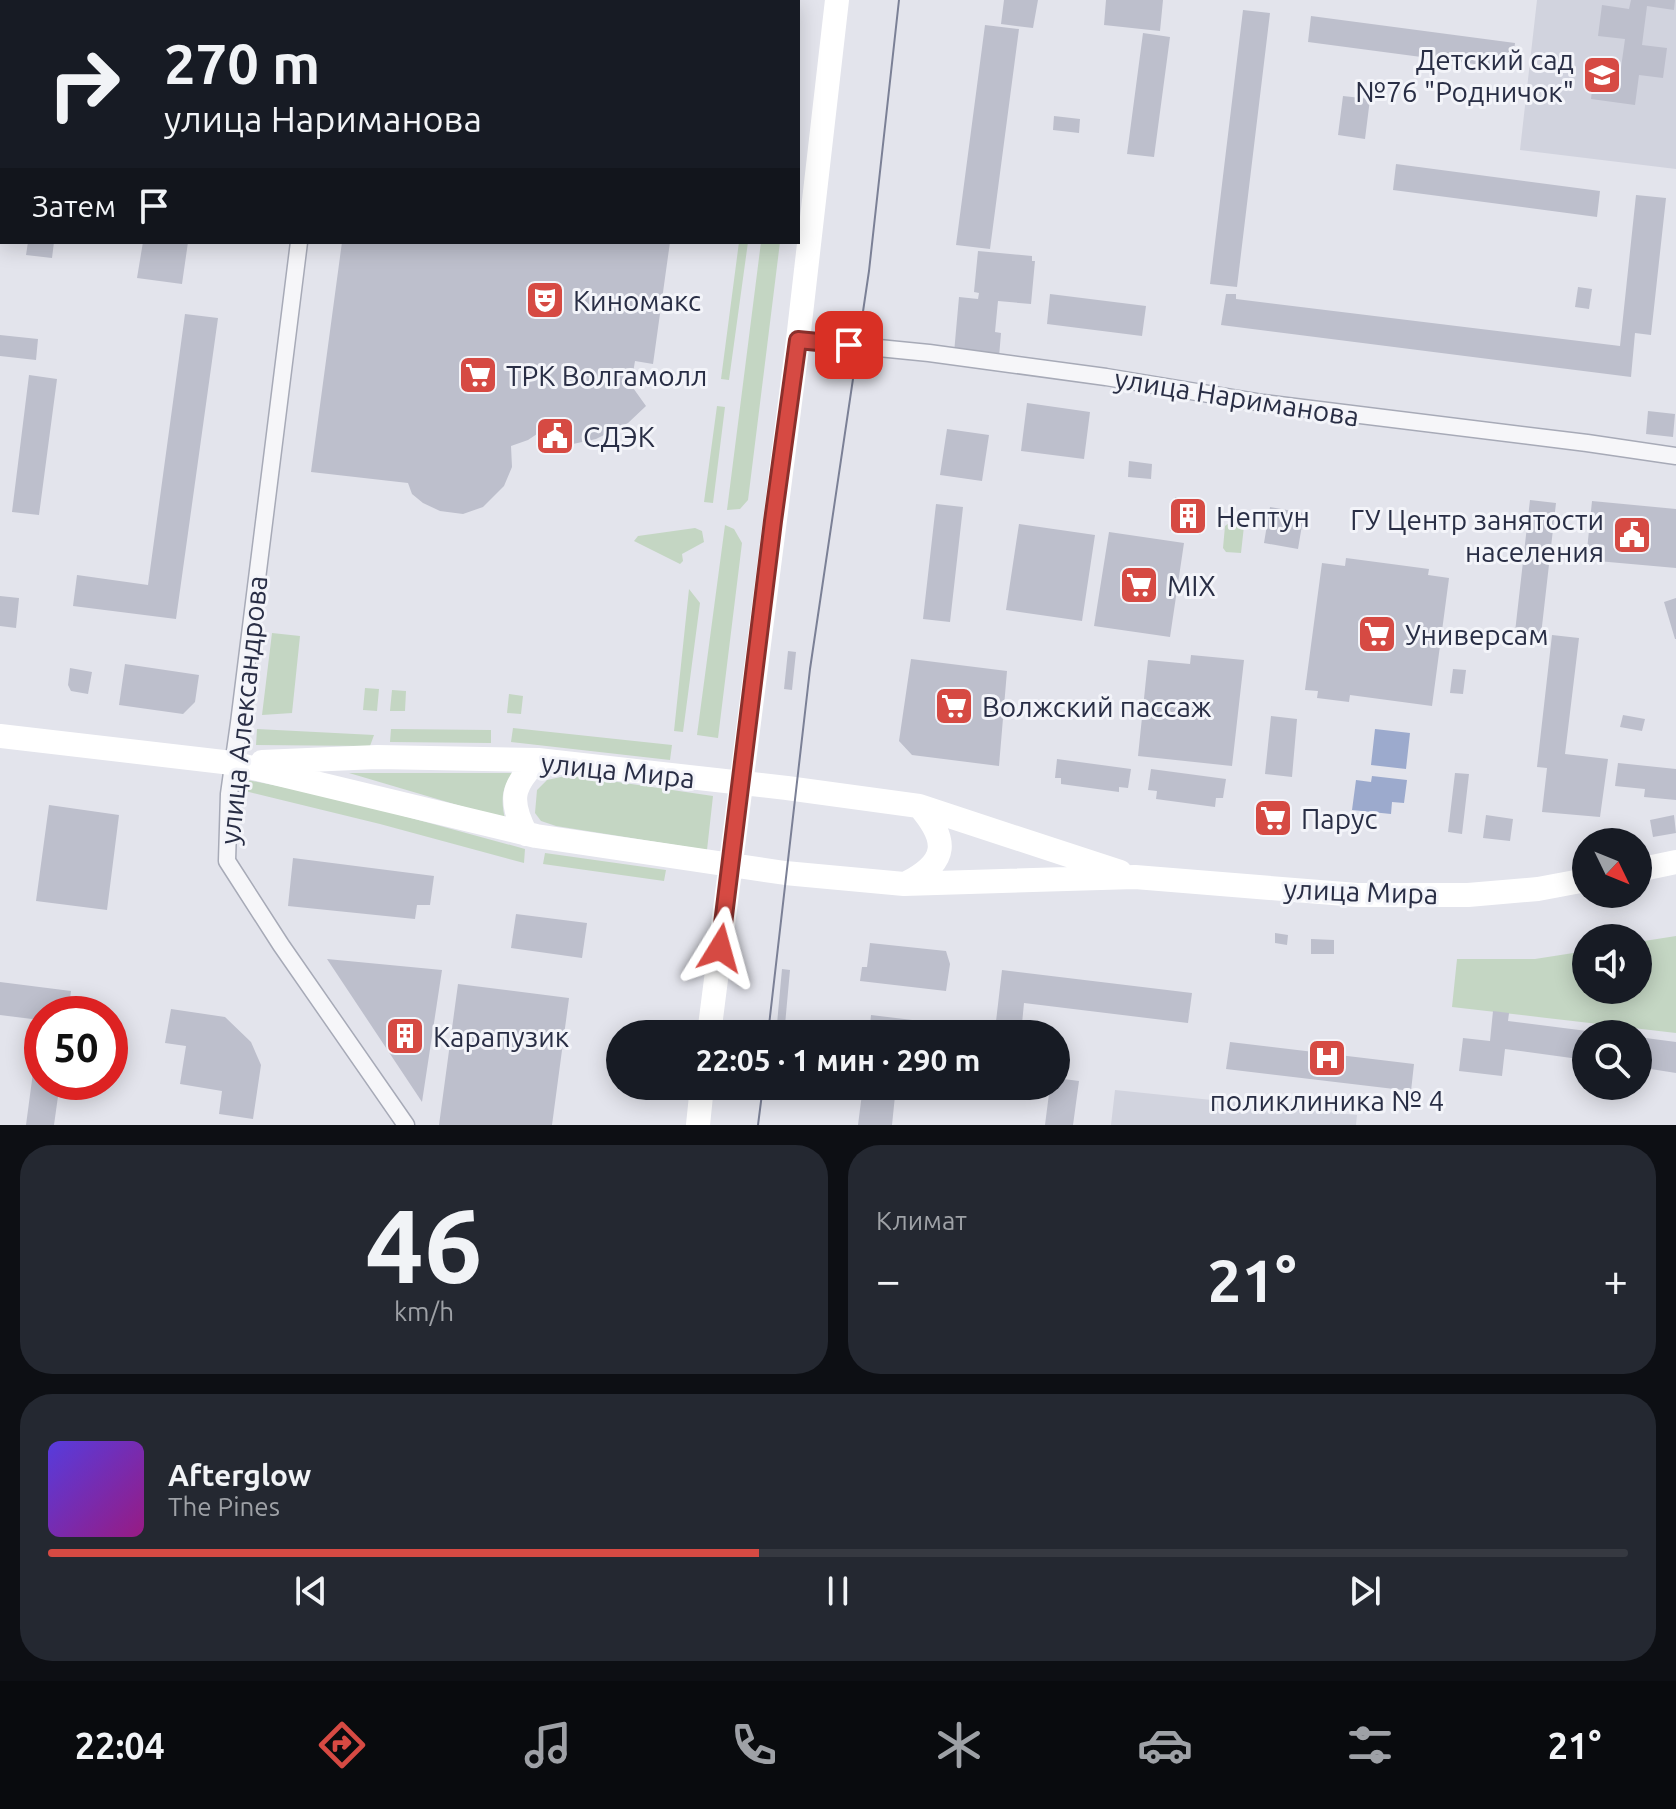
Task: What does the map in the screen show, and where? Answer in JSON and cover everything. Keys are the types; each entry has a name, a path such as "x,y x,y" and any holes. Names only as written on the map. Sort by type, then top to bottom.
{"street":[{"path":"711,1020 798,340 837,0"},
{"name":"улица Александрова","path":"299,244 232,763 227,861 281,945 406,1125"},
{"name":"улица Нариманова","path":"798,340 929,353 1106,377 1263,403 1676,456"},
{"name":"улица Мира","path":"0,736 232,763 526,834 732,865 904,884 1135,877 1357,895 1468,895 1572,883"},
{"name":"улица Мира","path":"232,763 377,757 538,760 741,783 919,806 1135,877"},
{"path":"526,834 516,814 514,796 523,774 538,760"},
{"path":"904,884 933,865 941,846 939,834 919,806"},
{"path":"1652,867 1676,862"},
{"path":"698,1125 701,1100"}],"shaded area":[{"name":"Детский сад №76 \"Родничок\"","path":"1537,0 1676,0 1676,169 1520,150"},
{"path":"1115,1090 1357,1115 1356,1125 1111,1125"}],"green space":[{"path":"739,244 748,244 729,380 721,379"},
{"path":"761,244 780,244 748,500 740,509 727,510"},
{"path":"717,406 725,407 713,503 704,502"},
{"path":"1229,523 1244,526 1241,553 1226,552 1223,548 1225,526"},
{"path":"725,525 734,529 742,543 718,738 697,735"},
{"path":"695,528 702,531 704,542 682,554 680,564 634,541 638,536"},
{"path":"689,589 700,603 683,732 674,731"},
{"path":"272,633 300,636 292,713 262,715"},
{"path":"365,688 379,689 377,711 363,710"},
{"path":"392,690 406,691 405,711 390,711"},
{"path":"509,694 523,696 521,714 507,713"},
{"path":"513,728 672,745 670,760 511,742"},
{"path":"257,729 374,735 370,746 256,745"},
{"path":"391,729 491,730 491,743 390,742"},
{"path":"349,773 513,773 503,795 505,819"},
{"path":"570,775 713,796 707,850 541,821 535,813 537,790 547,780"},
{"path":"247,780 334,797 525,849 524,863 245,791"},
{"path":"545,853 666,870 664,881 543,864"},
{"path":"1676,936 1676,1033 1652,1030 1652,1020 1572,1021 1452,1007 1457,959 1535,959 1572,953 1572,1004 1652,1004 1652,940"}],"water":[{"path":"1375,729 1410,733 1406,769 1371,765"},
{"path":"1372,776 1407,780 1404,803 1392,802 1391,814 1352,810 1356,780 1371,782"}],"building":[{"path":"1004,0 1038,0 1033,28 1001,24"},
{"path":"1106,0 1163,0 1160,31 1104,25"},
{"path":"1631,0 1675,0 1674,10 1647,6 1642,45 1667,48 1663,78 1639,75 1635,105 1591,99 1594,72 1620,75 1625,39 1598,36 1602,5 1629,9"},
{"path":"1243,10 1270,13 1237,287 1210,284"},
{"path":"1311,16 1515,43 1512,69 1308,42"},
{"path":"985,25 1019,29 990,249 956,245"},
{"path":"1143,33 1170,37 1154,157 1127,154"},
{"path":"1343,96 1370,99 1365,139 1338,135"},
{"path":"1054,116 1080,119 1079,133 1053,130"},
{"path":"1396,164 1600,191 1597,217 1393,190"},
{"path":"1636,195 1666,198 1651,335 1635,333 1631,377 1221,325 1226,294 1236,294 1236,299 1620,346"},
{"path":"28,244 54,244 52,258 26,255"},
{"path":"143,244 188,244 182,284 137,278"},
{"name":"ТРК Волгамолл","path":"342,244 670,244 653,364 635,361 631,385 646,406 628,423 596,439 573,444 553,442 543,430 511,446 512,467 504,486 483,507 463,514 440,511 423,503 412,494 408,483 311,472"},
{"path":"978,251 1032,256 1032,261 1035,261 1031,304 998,301 995,332 1001,333 999,357 954,353 959,297 978,299 979,293 974,292"},
{"path":"1578,287 1592,289 1589,309 1575,307"},
{"path":"1050,294 1146,306 1142,336 1047,324"},
{"path":"185,314 218,318 176,619 73,606 77,575 148,585"},
{"path":"0,335 38,339 36,360 0,356"},
{"path":"29,375 57,379 39,515 12,512"},
{"path":"1027,403 1090,412 1084,459 1021,451"},
{"path":"1648,411 1675,414 1673,437 1646,434"},
{"path":"947,429 989,435 982,481 940,475"},
{"path":"1129,461 1152,464 1151,479 1128,477"},
{"name":"Нептун","path":"1175,497 1206,502 1200,535 1170,531"},
{"path":"1530,500 1556,503 1541,635 1515,632"},
{"name":"ГУ Центр занятости населения","path":"1592,501 1676,509 1676,568 1586,560"},
{"path":"936,504 963,507 950,622 923,619"},
{"path":"1270,507 1304,513 1298,549 1264,543"},
{"path":"1019,524 1095,535 1082,621 1006,610"},
{"name":"MIX","path":"1109,532 1184,543 1170,637 1094,626"},
{"name":"Универсам","path":"1346,558 1429,569 1428,575 1449,578 1432,706 1350,695 1349,702 1317,698 1318,691 1305,690 1322,563 1345,566"},
{"path":"0,596 19,598 16,628 0,626"},
{"path":"1676,598 1676,639 1675,639 1664,602"},
{"path":"1552,635 1579,638 1565,754 1608,759 1600,817 1542,812 1547,768 1537,767"},
{"path":"788,651 796,652 792,690 784,689"},
{"path":"1191,655 1244,660 1232,766 1138,756 1148,660 1190,664"},
{"name":"Волжский пассаж","path":"911,659 1007,671 999,766 912,755 899,741"},
{"path":"125,664 199,675 195,702 183,714 119,705"},
{"path":"70,668 92,672 88,694 71,691 68,685"},
{"path":"1453,669 1466,670 1463,694 1450,693"},
{"path":"1623,715 1645,719 1642,731 1620,727"},
{"path":"1271,716 1297,719 1292,777 1265,774"},
{"path":"1057,759 1131,769 1128,788 1119,787 1119,792 1061,784 1061,778 1055,778"},
{"path":"1618,763 1676,769 1676,800 1644,797 1645,789 1615,786"},
{"path":"1151,769 1226,779 1223,798 1216,798 1215,807 1156,799 1157,791 1148,790"},
{"path":"1455,773 1469,774 1462,834 1448,832"},
{"name":"Парус","path":"1260,803 1286,803 1286,833 1260,833"},
{"path":"49,805 119,815 107,910 36,901"},
{"path":"1486,815 1513,819 1510,841 1483,838"},
{"path":"1674,815 1676,833 1653,837 1650,820"},
{"path":"293,858 434,876 430,905 417,905 415,919 288,906"},
{"path":"516,914 587,923 582,958 511,948"},
{"path":"1275,933 1288,935 1287,945 1275,943"},
{"path":"1311,939 1334,940 1334,954 1311,954"},
{"path":"870,943 946,951 950,964 946,991 860,981 862,967 867,967"},
{"name":"Карапузик","path":"327,959 442,970 422,1102"},
{"path":"782,969 790,970 785,1020 777,1020"},
{"path":"1002,970 1192,993 1188,1023 1024,1003 1022,1020 996,1020"},
{"path":"0,982 71,991 70,996 24,996 24,1018 0,1015"},
{"path":"458,984 569,998 552,1125 439,1125"},
{"path":"171,1009 225,1017 251,1042 261,1065 253,1119 219,1114 222,1091 180,1084 186,1046 165,1043"},
{"path":"1493,1011 1509,1013 1508,1021 1572,1029 1572,1058 1505,1049 1502,1076 1459,1071 1463,1038 1490,1041"},
{"path":"871,1015 912,1020 870,1020"},
{"path":"1652,1039 1676,1042 1676,1073 1652,1069"},
{"path":"1230,1042 1414,1064 1411,1091 1226,1069"},
{"path":"1070,1080 1079,1081 1073,1125 1045,1125 1048,1100 1070,1100"},
{"path":"29,1100 57,1100 54,1125 26,1125"},
{"path":"861,1100 895,1100 892,1125 858,1125"}],"tram line":[{"path":"770,1020 810,669 869,271 899,0"},
{"path":"758,1125 761,1100"}],"place":[{"name":"Детский сад №76 \"Родничок\"","path":"1602,75"},
{"name":"Киномакс","path":"545,300"},
{"name":"ТРК Волгамолл","path":"478,375"},
{"name":"СДЭК","path":"555,436"},
{"name":"Нептун","path":"1188,516"},
{"name":"ГУ Центр занятости населения","path":"1632,535"},
{"name":"MIX","path":"1139,585"},
{"name":"Универсам","path":"1377,634"},
{"name":"Волжский пассаж","path":"954,706"},
{"name":"Парус","path":"1273,818"},
{"name":"Карапузик","path":"405,1036"},
{"name":"поликлиника № 4","path":"1327,1058"}],"route":[{"path":"720,948 798,340 849,345"}]}
